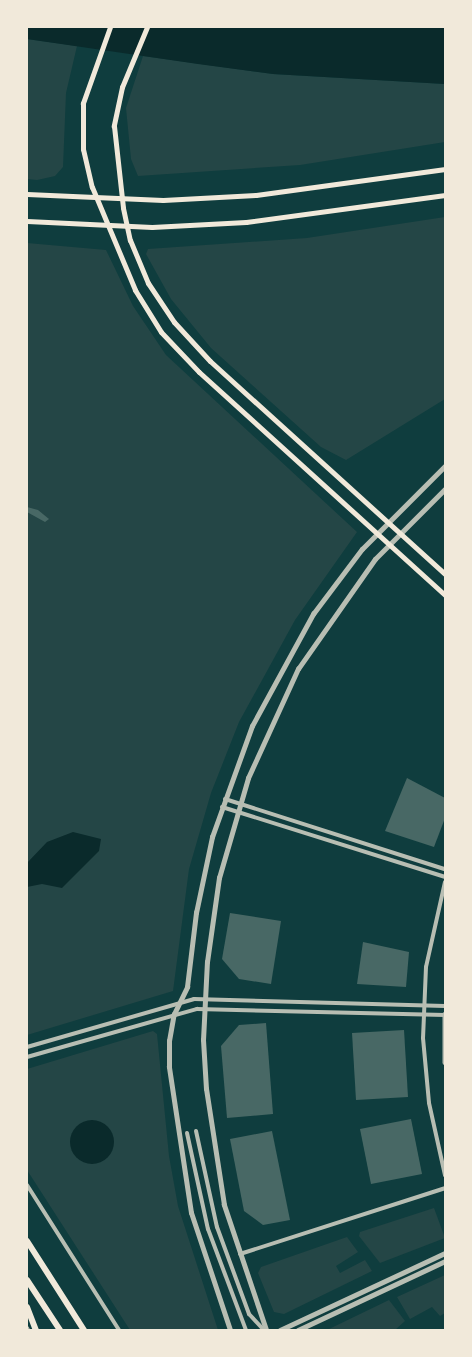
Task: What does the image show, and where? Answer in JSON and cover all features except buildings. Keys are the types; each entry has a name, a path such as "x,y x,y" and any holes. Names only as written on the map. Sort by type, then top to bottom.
{"highway":[{"path":"27,1241 84,1330"},
{"path":"27,1280 60,1330"},
{"path":"27,1307 36,1330"}],"main road":[{"path":"110,27 83,103 81,127 86,167 107,226 135,290 162,332 216,388 445,595"},
{"path":"147,27 129,69 114,126 121,200 127,226 148,283 174,322 226,377 445,574"},
{"path":"27,194 121,200 256,195 445,169"},
{"path":"27,221 127,226 301,217 445,195"}],"street":[{"path":"230,1330 202,1254 186,1189 169,1067 169,1041 174,1014 187,987 196,913 221,807 243,746 284,661 313,614 377,533 445,466"},
{"path":"265,1330 238,1255 219,1183 208,1115 204,1008 212,916 239,804 258,752 298,669 327,623 389,544 445,489"},
{"path":"224,799 445,869"},
{"path":"221,807 445,877"},
{"path":"445,882 426,967 424,1005 426,1085 445,1175"},
{"path":"27,1047 180,1002 205,998 445,1006"},
{"path":"27,1058 174,1014 204,1008 445,1014 445,1062"},
{"path":"196,1131 217,1227 249,1314 265,1330"},
{"path":"187,1133 208,1229 246,1330"},
{"path":"27,1185 119,1330"},
{"path":"238,1255 445,1188"},
{"path":"280,1330 445,1253"},
{"path":"298,1330 445,1261"}],"shaded area":[{"path":"27,27 445,27 445,84 273,74 198,64 27,39"},
{"path":"27,39 77,46 66,93 63,167 55,176 37,180 27,179"},
{"path":"143,56 273,74 445,84 445,142 300,165 138,176 131,159 126,108"},
{"path":"445,217 445,399 346,460 321,447 211,348 171,299 146,254 148,249 307,238"},
{"path":"27,243 106,250 133,306 166,355 357,532 295,620 239,722 211,793 189,869 173,991 27,1035"},
{"path":"73,832 101,839 99,851 62,888 42,884 27,887 27,863 47,842"},
{"path":"153,1031 157,1034 169,1156 178,1206 218,1330 130,1330 27,1170 27,1069"},
{"path":"92,1120 101,1121 108,1126 113,1133 113,1151 108,1158 101,1163 92,1164 83,1163 76,1158 71,1151 70,1142 71,1133 76,1126 83,1121"},
{"path":"434,1208 445,1238 380,1263 359,1236 360,1232"},
{"path":"347,1237 358,1252 336,1266 340,1273 365,1260 372,1271 284,1314 274,1312 258,1273 261,1267"},
{"path":"445,1275 445,1313 440,1316 432,1307 410,1319 397,1297"},
{"path":"389,1300 405,1321 395,1330 327,1330"}]}
